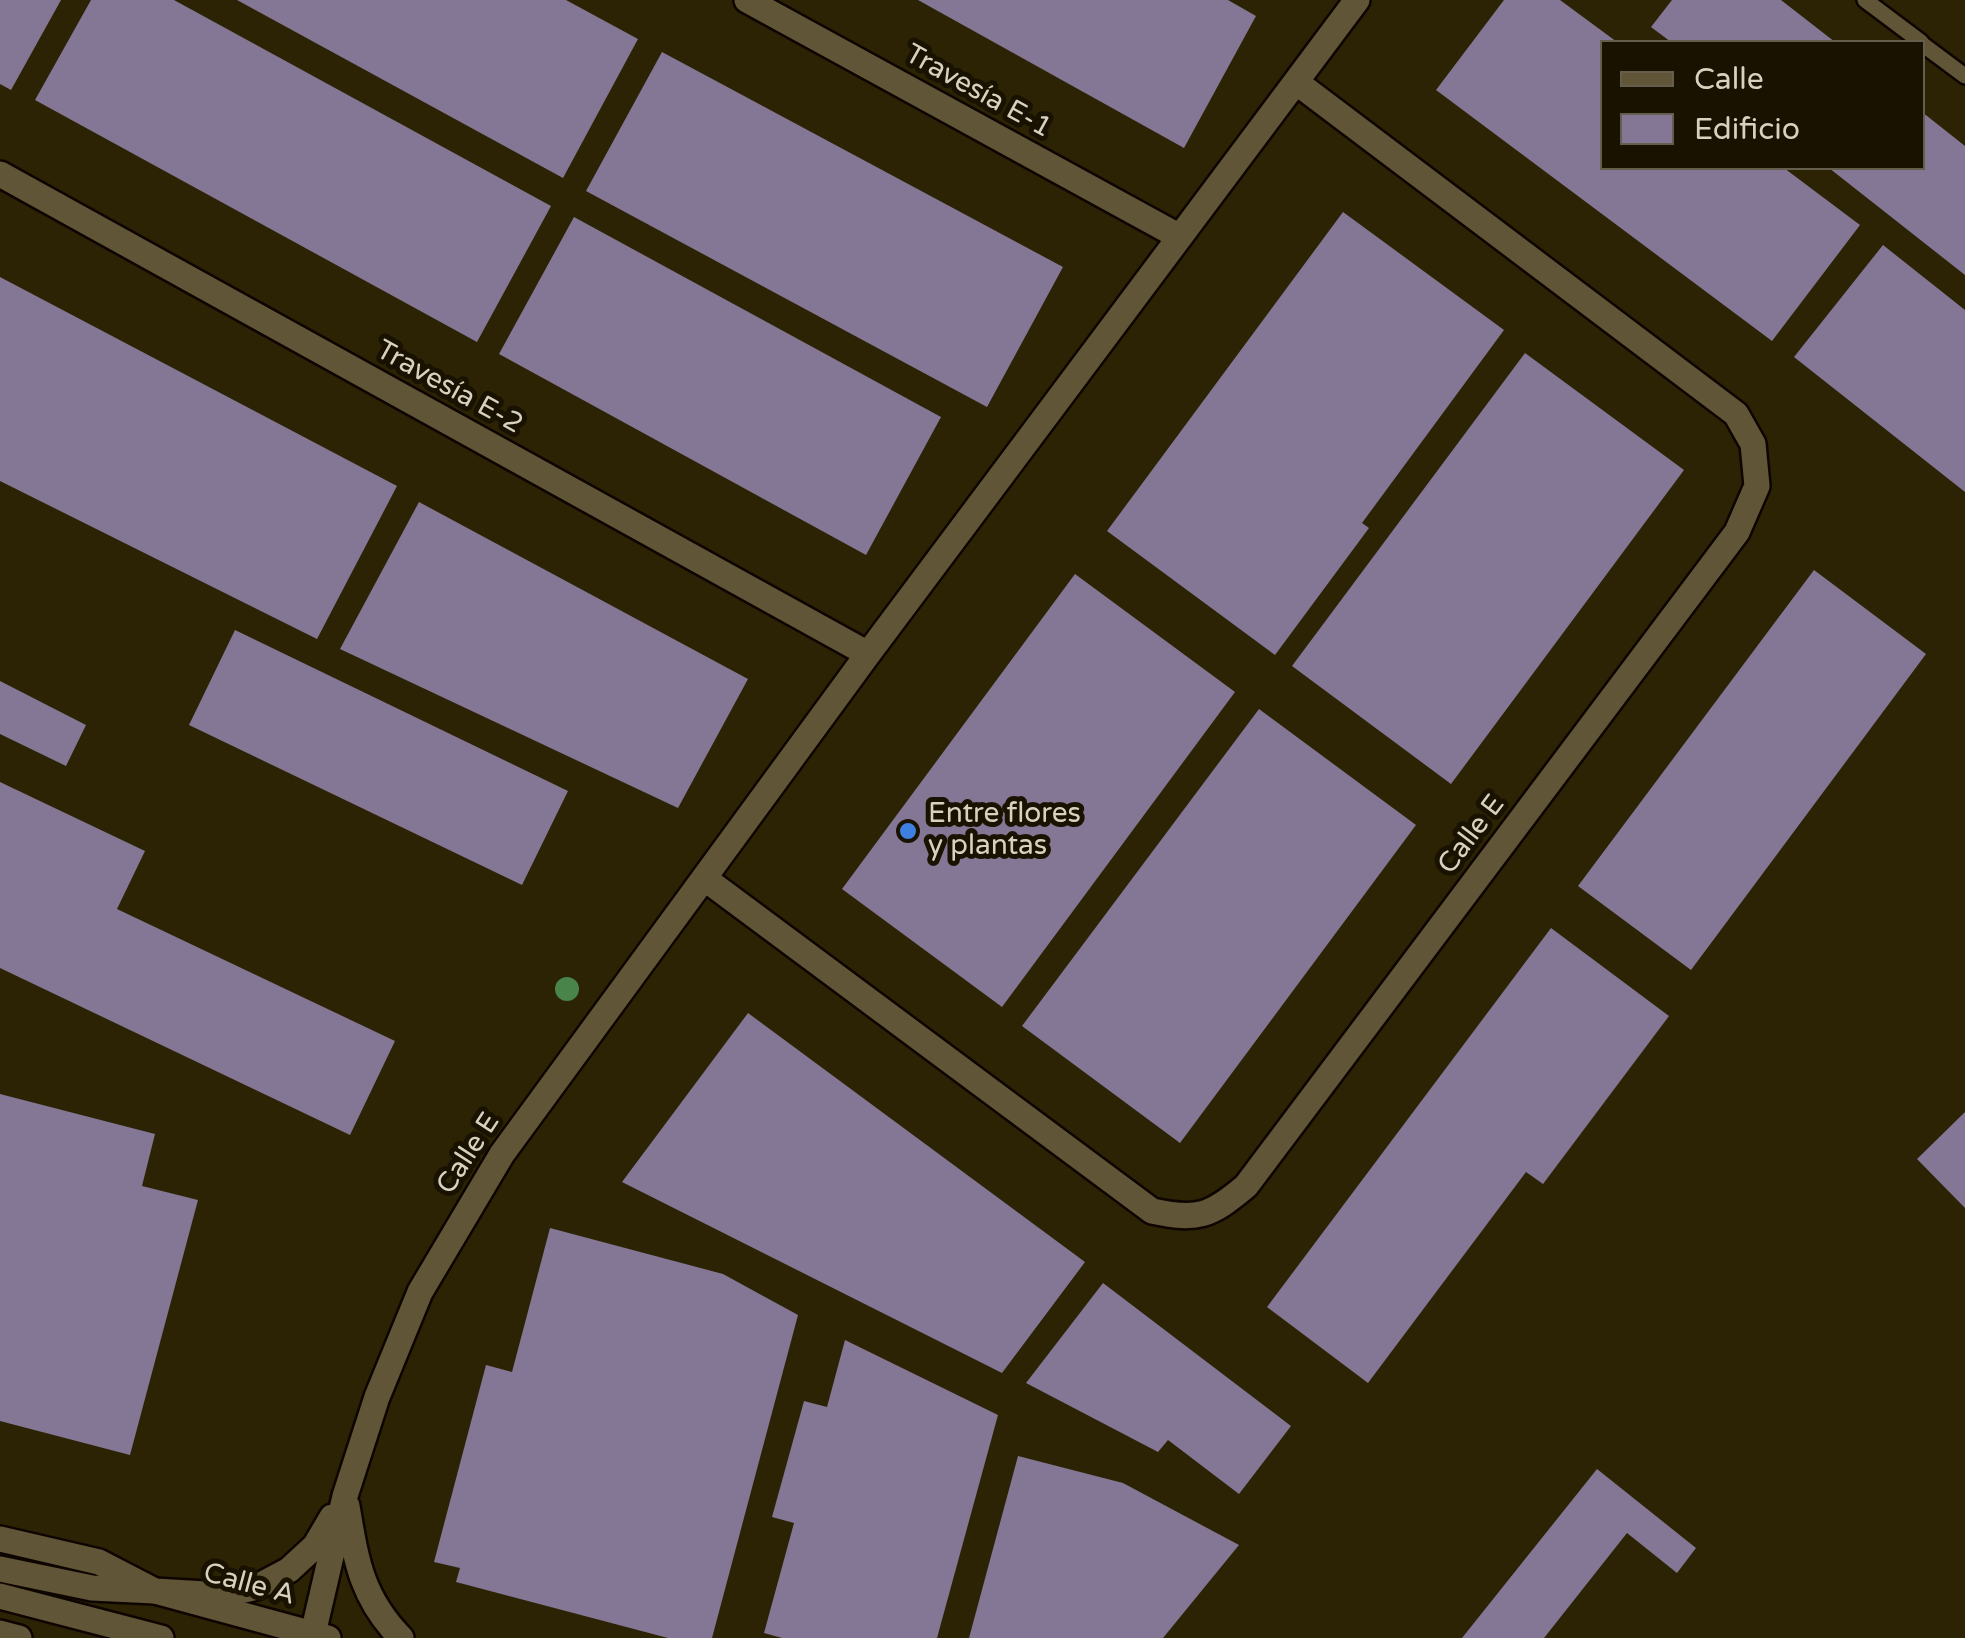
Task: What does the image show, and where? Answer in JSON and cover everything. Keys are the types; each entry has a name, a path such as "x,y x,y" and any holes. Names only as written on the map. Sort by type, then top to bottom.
{"street":[{"name":"Travesía E-1","path":"747,0 1180,238"},
{"name":"Calle E","path":"318,1637 346,1496 378,1398 420,1292 502,1154 868,654 1357,0"},
{"name":"Calle E","path":"704,878 1152,1211 1184,1218 1219,1208 1246,1186 1737,532 1757,486 1752,444 1736,414 1296,82"},
{"name":"Travesía E-2","path":"0,174 868,654"},
{"name":"Calle E","path":"155,1591 223,1595 257,1587 289,1570 315,1546 346,1496"},
{"name":"Calle E","path":"346,1496 362,1580 375,1608 400,1638"},
{"name":"Calle A","path":"0,1539 99,1562 155,1591 318,1637"},
{"name":"Calle A","path":"0,1568 92,1588 155,1591"},
{"path":"0,1596 161,1638"},
{"path":"0,1633 19,1638"}],"lane":[{"path":"1864,0 1918,40"},
{"path":"1925,45 1965,76"}],"shaded area":[{"path":"0,0 1965,0 1965,1638 0,1638"}],"building":[{"path":"0,0 61,0 11,90 0,84"},
{"path":"91,0 174,0 551,206 477,342 35,100"},
{"path":"237,0 566,0 638,39 563,178"},
{"path":"918,0 1228,0 1256,16 1184,148"},
{"path":"1504,0 1560,0 1614,40 1600,40 1600,170 1787,170 1860,225 1772,341 1436,90"},
{"path":"1672,0 1781,0 1832,40 1668,40 1651,27"},
{"path":"662,52 1063,267 987,407 586,191"},
{"path":"1925,114 1965,146 1965,275 1832,170 1925,170"},
{"path":"1343,212 1504,330 1362,523 1369,528 1275,655 1107,531"},
{"path":"574,217 941,417 866,555 499,354"},
{"path":"1883,245 1965,310 1965,492 1794,357"},
{"path":"0,277 397,486 317,639 0,481"},
{"path":"1525,353 1684,470 1451,784 1292,666"},
{"path":"419,502 748,679 678,808 340,649"},
{"path":"1814,570 1926,654 1691,970 1578,886"},
{"path":"1075,574 1235,692 1002,1007 842,889"},
{"path":"235,630 568,791 522,885 189,725"},
{"path":"0,681 86,725 66,766 0,734"},
{"path":"1259,709 1416,825 1180,1143 1022,1026"},
{"path":"0,782 145,851 117,909 395,1041 350,1135 0,968"},
{"path":"1551,928 1669,1016 1543,1184 1526,1172 1368,1383 1267,1307"},
{"path":"748,1013 1085,1262 1002,1373 622,1182"},
{"path":"0,1094 155,1134 142,1186 198,1200 130,1455 0,1421"},
{"path":"1965,1112 1965,1208 1917,1159"},
{"path":"550,1228 723,1274 798,1315 712,1638 668,1638 456,1582 460,1568 434,1562 486,1365 512,1372"},
{"path":"1103,1283 1291,1426 1239,1494 1168,1440 1158,1452 1026,1383"},
{"path":"845,1340 998,1415 937,1638 782,1638 764,1633 794,1523 772,1517 804,1401 827,1407"},
{"path":"1018,1456 1123,1483 1239,1545 1163,1638 969,1638"},
{"path":"1597,1469 1696,1548 1677,1573 1627,1533 1544,1638 1462,1638"}],"place":[{"name":"Entre flores y plantas","path":"908,831"}]}
